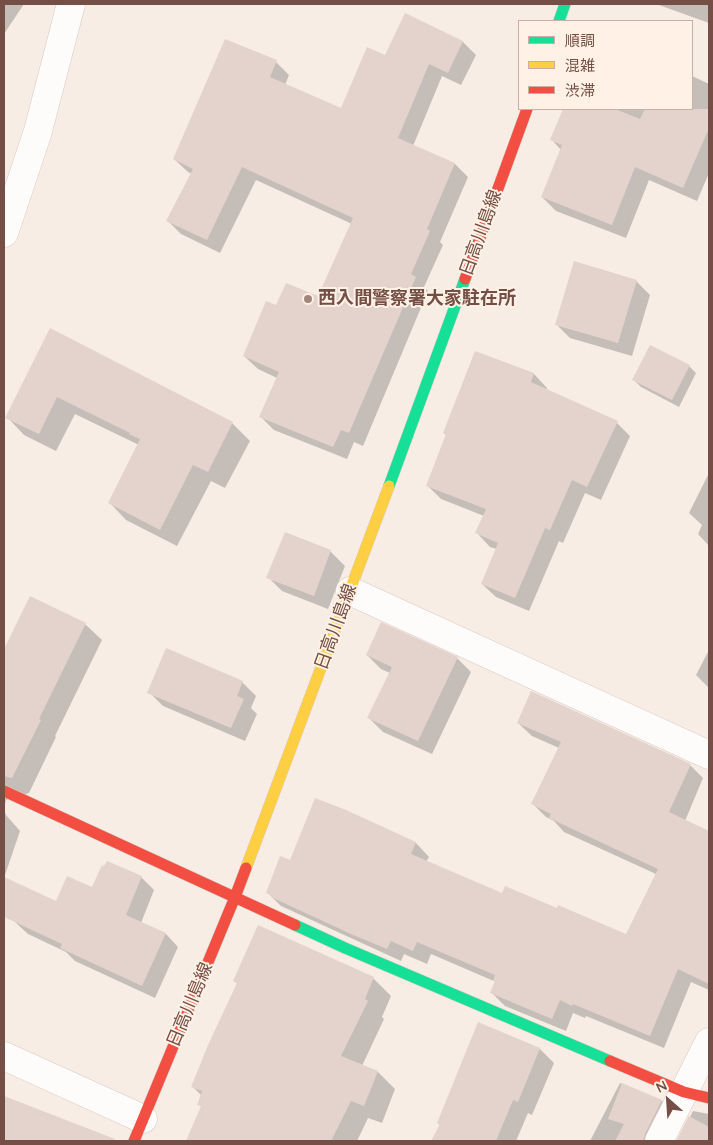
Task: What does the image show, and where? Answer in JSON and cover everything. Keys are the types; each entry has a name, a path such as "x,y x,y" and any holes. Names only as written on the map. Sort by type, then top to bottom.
{"main road":[{"path":"559,20 565,4"},
{"name":"日高川島線","path":"139,1130 235,897 350,591 527,110"},
{"path":"4,791 345,948 697,1095"}],"street":[{"path":"4,233 38,131 71,4"},
{"path":"350,591 709,755"},
{"path":"659,1141 697,1095 709,1042"},
{"path":"4,1056 139,1130"}],"building":[{"path":"405,13 463,41 448,73 429,64 398,138 455,163 427,229 430,231 411,274 416,277 349,433 341,430 333,447 259,417 279,372 243,356 266,301 276,305 286,283 318,296 353,218 242,167 207,240 166,221 193,169 173,159 225,39 277,60 270,77 341,108 367,47 385,55"},
{"path":"709,109 709,128 683,188 635,167 612,225 541,197 562,145 550,140 563,110 618,110 640,119 644,110"},
{"path":"574,261 637,280 618,343 555,325"},
{"path":"50,328 233,422 208,472 193,465 160,530 108,503 140,439 57,397 39,434 5,418"},
{"path":"650,345 690,365 672,400 632,380"},
{"path":"475,351 534,373 531,382 618,421 587,487 572,480 550,530 545,528 515,598 481,584 498,543 475,533 486,509 426,486 446,434 443,433"},
{"path":"285,532 331,550 314,596 266,578"},
{"path":"30,596 86,623 12,778 4,776 4,649"},
{"path":"381,622 458,657 418,741 367,718 392,667 366,655"},
{"path":"166,648 243,681 237,696 244,699 231,728 147,693"},
{"path":"531,691 691,764 669,812 709,831 709,984 678,969 650,1036 560,1000 552,1019 490,993 495,981 493,981 495,975 417,942 413,951 391,941 387,949 271,897 266,893 280,856 290,860 315,798 416,842 411,854 502,893 505,886 557,908 558,905 626,934 658,869 549,818 551,814 531,804 561,742 517,723"},
{"path":"107,861 142,876 126,915 166,933 142,986 60,948 62,944 4,917 4,877 56,901 67,876 92,887 102,865 104,866"},
{"path":"258,925 374,977 365,999 368,1001 341,1056 378,1071 364,1106 351,1101 331,1141 186,1141 201,1106 197,1105 202,1091 191,1087 237,983 233,981"},
{"path":"478,1022 540,1048 518,1102 513,1100 496,1141 431,1141 440,1124 437,1123"},
{"path":"622,1083 662,1100 643,1141 615,1141 624,1124 608,1119"},
{"path":"4,1096 115,1139 114,1141 4,1141"},
{"path":"689,1116 709,1127 709,1141 676,1141"}],"traffic: fast":[{"path":"559,20 565,4"},
{"path":"389,486 465,279"},
{"path":"295,925 610,1061"}],"traffic: slow":[{"path":"246,868 389,486"}],"traffic: jam":[{"path":"465,279 527,110"},
{"path":"4,791 295,925"},
{"path":"134,1141 246,868"},
{"path":"610,1061 684,1092 709,1098"}],"place":[{"name":"西入間警察署大家駐在所","path":"308,299"}]}
